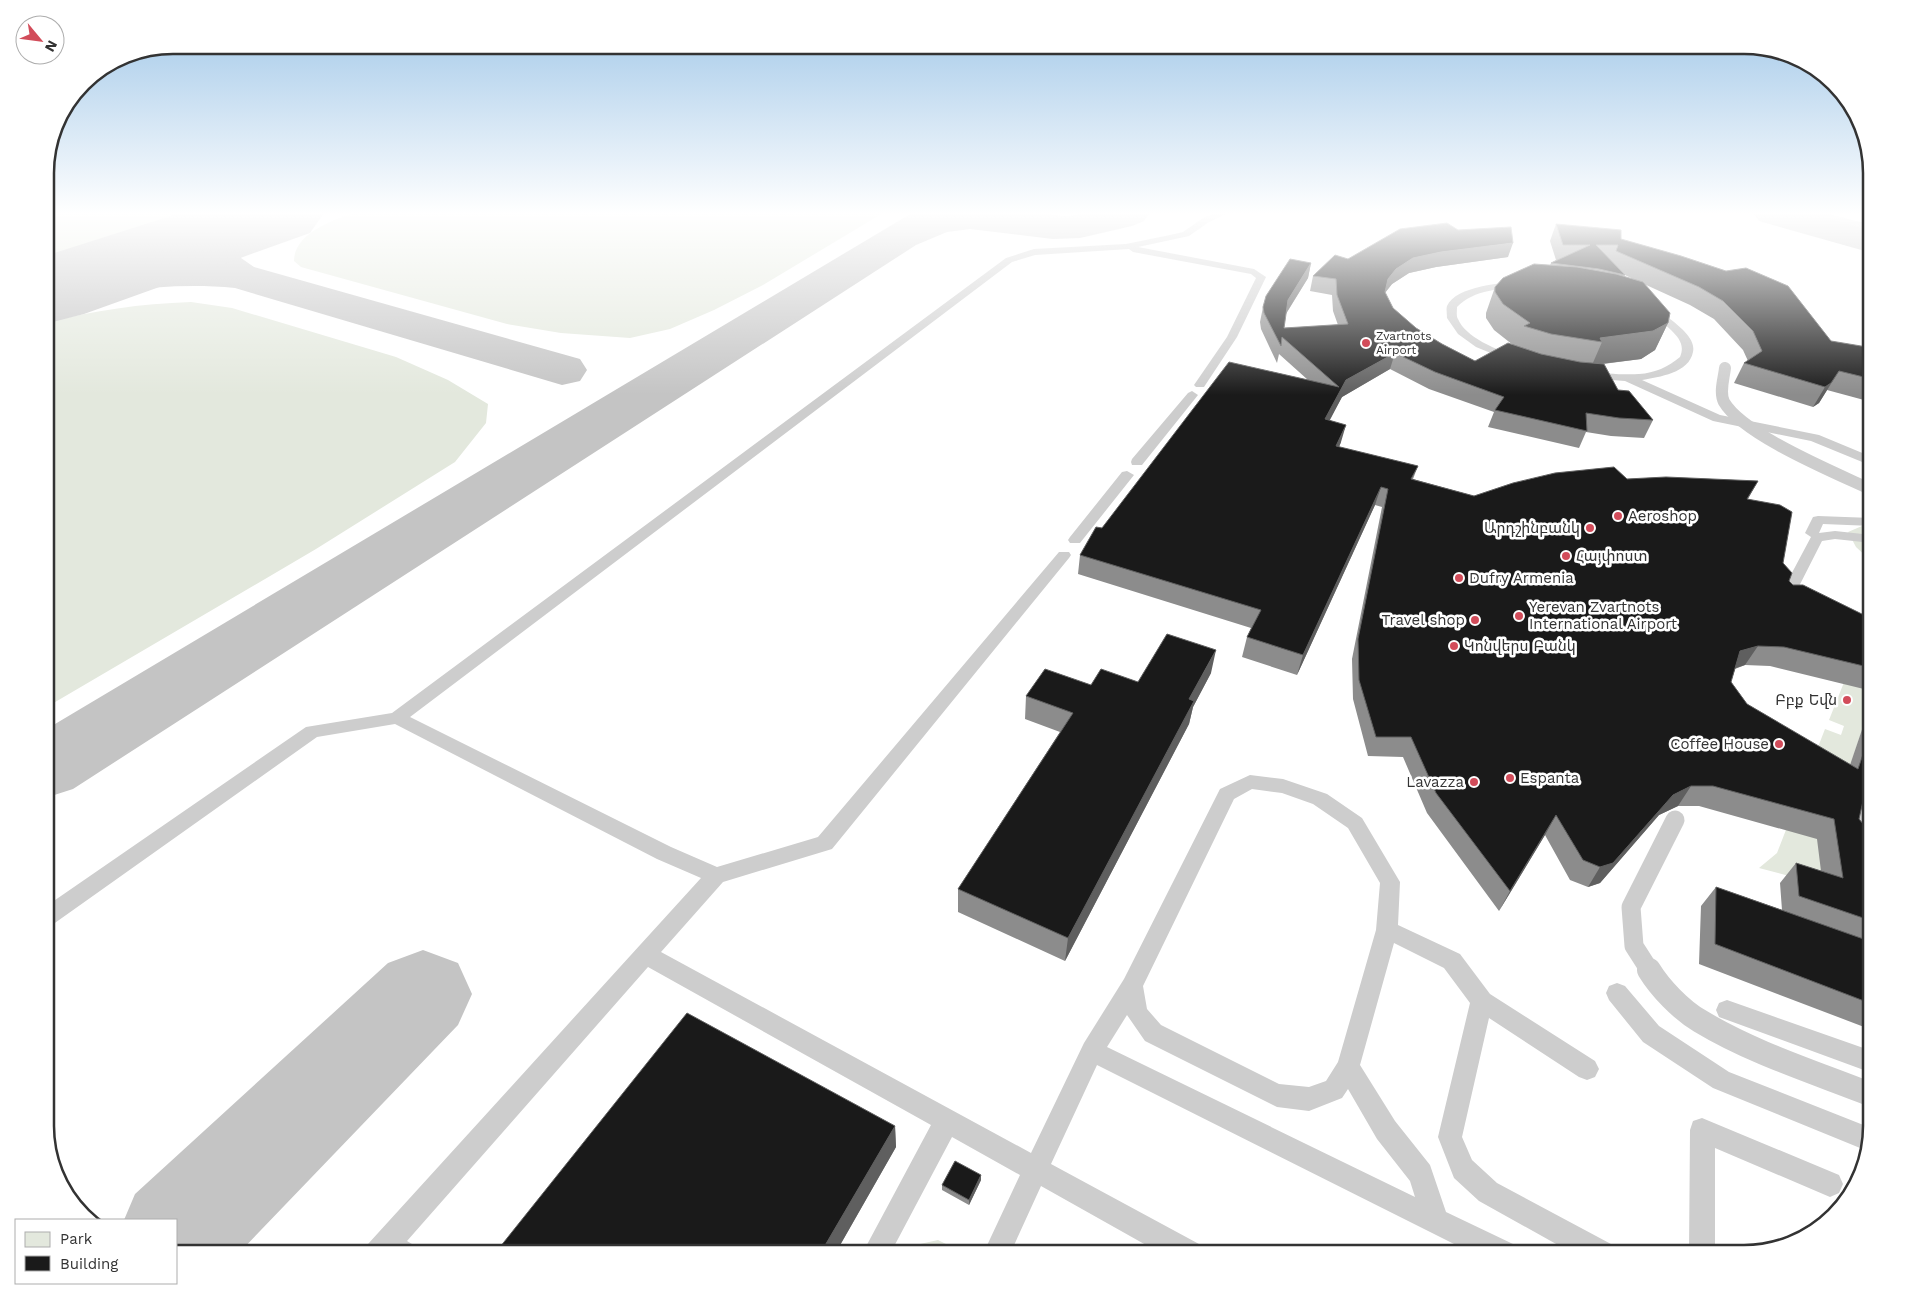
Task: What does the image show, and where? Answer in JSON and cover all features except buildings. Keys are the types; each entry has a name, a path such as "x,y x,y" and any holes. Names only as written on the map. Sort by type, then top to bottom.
{"lane":[{"path":"54,914 312,731 398,718 990,274"},
{"path":"1137,462 1196,390 1232,337 1260,277 1256,274"},
{"path":"1625,378 1657,374 1679,365 1688,353 1685,339 1670,324 1647,310 1600,294 1566,287 1532,284 1501,285 1466,294 1454,304 1452,316 1461,331 1495,352 1528,365 1567,374 1625,378 1717,418 1815,438 1863,458"},
{"path":"1725,368 1721,391 1725,403 1739,418 1766,438 1863,486"},
{"path":"1075,540 1128,475"},
{"path":"1812,532 1818,520 1863,521"},
{"path":"1786,599 1817,538 1835,534 1863,538"},
{"path":"394,1245 716,876 825,843 1064,555"},
{"path":"398,718 664,853 716,876"},
{"path":"1003,1245 1035,1170 1092,1051 1132,986 1227,794 1250,782 1283,786 1320,799 1355,823 1390,882 1387,930 1348,1067 1334,1090 1310,1099 1277,1095 1153,1033 1137,1013 1132,986"},
{"path":"1863,810 1854,838 1863,849"},
{"path":"1675,820 1631,907 1634,946 1659,986 1698,1020 1751,1048 1863,1092"},
{"path":"1387,930 1452,961 1482,1001 1587,1069"},
{"path":"646,955 1172,1245"},
{"path":"1617,993 1651,1034 1721,1080 1862,1137"},
{"path":"1482,1001 1450,1136 1463,1169 1488,1192 1585,1245"},
{"path":"1727,1010 1863,1059"},
{"path":"1092,1051 1485,1245"},
{"path":"1348,1067 1386,1130 1421,1174 1436,1221"},
{"path":"881,1245 947,1121"},
{"path":"1702,1245 1702,1130 1830,1184"}],"green space":[{"path":"325,274 782,274 714,310 670,329 630,338 561,333 507,324"},
{"path":"191,302 232,308 396,357 448,380 488,404 486,423 455,462 316,549 54,703 54,321 118,308"},
{"path":"1863,526 1863,554 1856,547 1848,532"},
{"path":"1863,635 1863,727 1824,844 1842,890 1759,868 1777,853 1825,729 1841,735 1844,726 1829,720"},
{"path":"938,1240 948,1245 920,1245"}],"taxiway":[{"path":"54,291 118,278 175,274"},
{"path":"205,274 239,276"},
{"path":"236,274 239,276"},
{"path":"54,762 841,274"},
{"path":"239,276 562,370"},
{"path":"178,1233 423,994"}],"runway":[{"path":"54,288 97,274"}],"place":[{"name":"Zvartnots Airport","path":"1366,343"},
{"name":"Aeroshop","path":"1618,516"},
{"name":"Արդշինբանկ","path":"1590,528"},
{"name":"Հայփոստ","path":"1566,556"},
{"name":"Dufry Armenia","path":"1459,578"},
{"name":"Yerevan Zvartnots International Airport","path":"1519,616"},
{"name":"Travel shop","path":"1475,620"},
{"name":"Կոնվերս Բանկ","path":"1454,646"},
{"name":"Բբք Եվն","path":"1847,700"},
{"name":"Coffee House","path":"1779,744"},
{"name":"Espanta","path":"1510,778"},
{"name":"Lavazza","path":"1474,782"}]}
